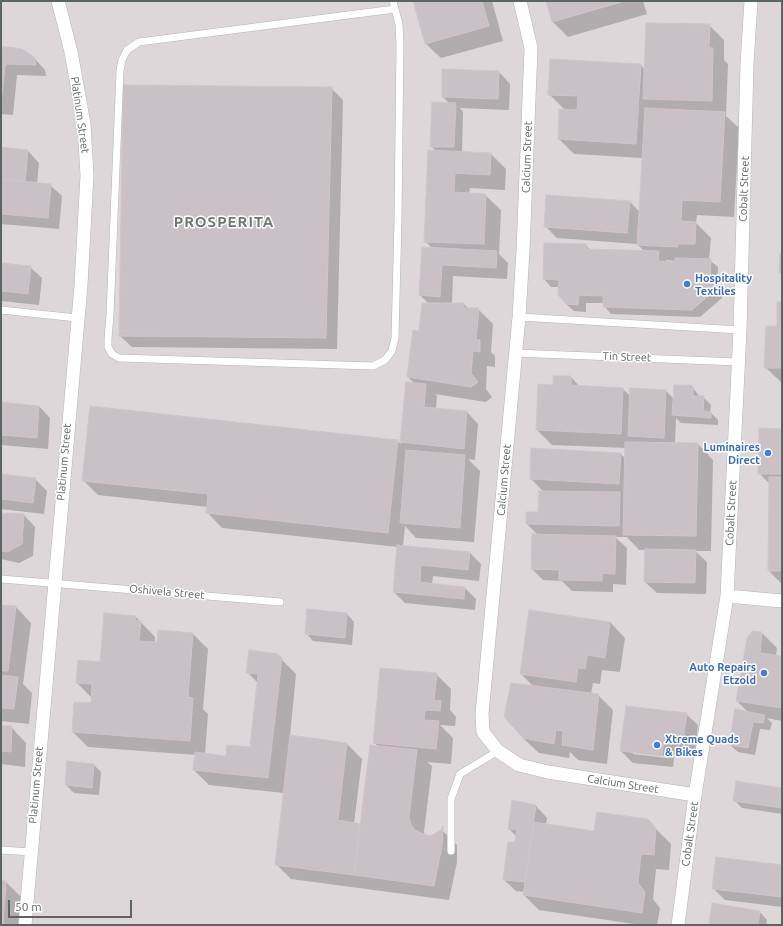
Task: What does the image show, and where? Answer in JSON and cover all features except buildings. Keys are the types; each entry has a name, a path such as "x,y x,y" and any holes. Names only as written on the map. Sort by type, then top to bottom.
{"street":[{"name":"Platinum Street","path":"25,925 81,286 87,175 84,124 71,52 58,1"},
{"name":"Calcium Street","path":"520,1 531,48 523,251 516,353 482,714 483,732 498,751 519,765 548,772 695,795"},
{"name":"Cobalt Street","path":"678,925 695,795 727,596 740,330 747,64 751,1"},
{"path":"727,596 782,601"}],"lane":[{"path":"393,1 399,24 400,44 398,219 395,338 392,351 385,360 373,366 119,358 112,354 108,347 108,339 120,70 122,60 127,50 139,42 395,9"},
{"path":"1,310 77,318"},
{"path":"519,317 740,330"},
{"name":"Tin Street","path":"516,353 738,362"},
{"name":"Oshivela Street","path":"1,579 280,602"},
{"path":"451,851 451,799 460,774 498,751"},
{"path":"1,850 31,852"}],"shaded area":[{"path":"1,1 782,1 782,925 1,925"}],"place":[{"name":"Hospitality Textiles","path":"687,284"},
{"name":"Luminaires Direct","path":"768,453"},
{"name":"Auto Repairs Etzold","path":"764,673"},
{"name":"Xtreme Quads & Bikes","path":"657,745"}],"district":[{"name":"PROSPERITA","path":"224,222"}]}
